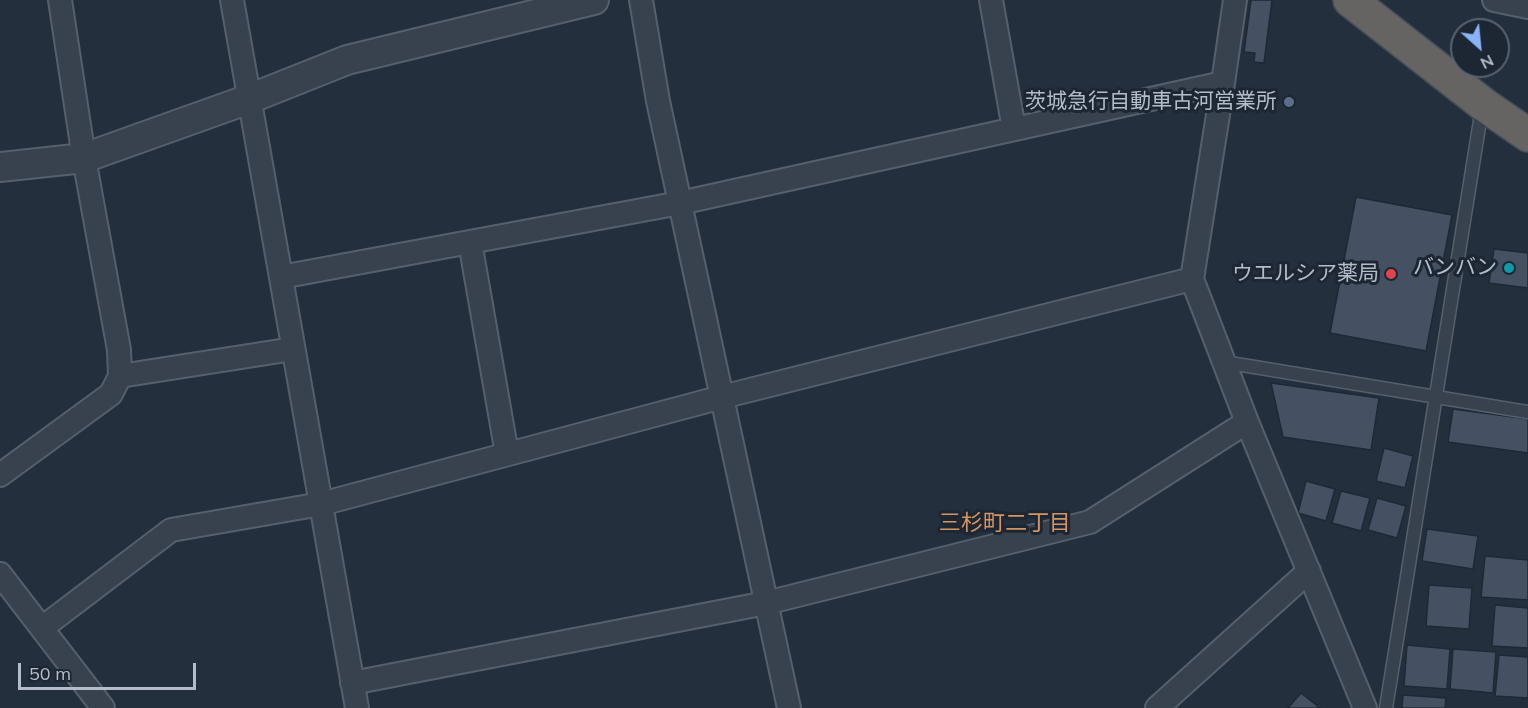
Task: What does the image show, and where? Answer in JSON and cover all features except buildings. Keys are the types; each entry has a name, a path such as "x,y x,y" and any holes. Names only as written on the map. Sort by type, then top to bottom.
{"highway":[{"path":"1350,0 1483,104 1528,135"}],"street":[{"path":"0,475 111,394 120,375 119,350 84,158 60,0"},
{"path":"232,0 357,708"},
{"path":"0,167 84,158 249,99 347,60 594,0"},
{"path":"641,0 658,101 789,708"},
{"path":"991,0 1014,129"},
{"path":"1234,0 1192,279 1247,422 1365,708"},
{"path":"1494,0 1528,6"},
{"path":"281,277 680,203 1223,82"},
{"path":"470,242 507,454"},
{"path":"42,628 171,530 321,504 722,397 1192,279"},
{"path":"120,375 294,349"},
{"path":"352,683 766,603 1090,522 1247,422"},
{"path":"1157,708 1310,571"},
{"path":"0,574 103,708"}],"lane":[{"path":"1386,708 1483,104"},
{"path":"1224,362 1528,412"}],"place":[{"name":"茨城急行自動車古河営業所","path":"1289,102"},
{"name":"バンバン","path":"1509,268"},
{"name":"ウエルシア薬局","path":"1391,274"}],"district":[{"name":"三杉町二丁目","path":"1005,523"}]}
